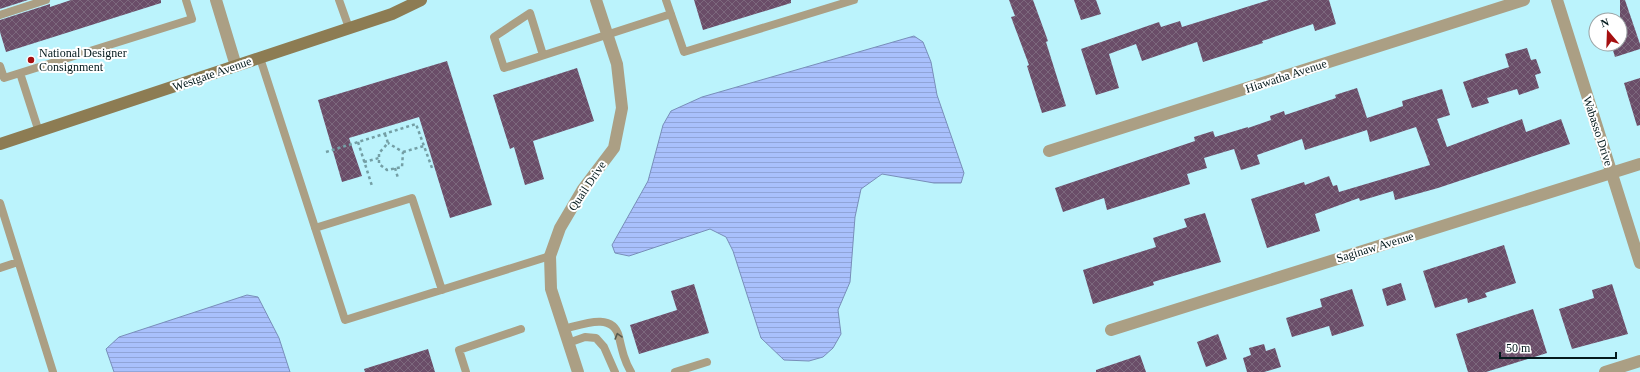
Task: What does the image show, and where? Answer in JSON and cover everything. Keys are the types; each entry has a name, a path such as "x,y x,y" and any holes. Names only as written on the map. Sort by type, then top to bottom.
{"street":[{"path":"216,0 236,66"},
{"name":"Westgate Avenue","path":"0,144 392,14 421,0"},
{"name":"Quail Drive","path":"578,372 551,289 550,256 560,228 583,189 614,148 622,108 617,64 596,0"},
{"name":"Hiawatha Avenue","path":"1049,151 1524,0"},
{"name":"Wabasso Drive","path":"1557,0 1640,263"},
{"name":"Saginaw Avenue","path":"1111,330 1640,164"},
{"path":"1605,372 1640,361"}],"lane":[{"path":"0,15 46,0"},
{"path":"0,66 4,78 192,19 186,0"},
{"path":"339,0 349,28"},
{"path":"666,0 684,52 854,0"},
{"path":"543,55 530,12 494,37 504,68 671,14"},
{"path":"260,58 345,320 550,256"},
{"path":"20,73 39,132"},
{"path":"315,228 412,198 442,290"},
{"path":"0,203 53,372"},
{"path":"0,268 18,262"},
{"path":"564,329 595,321 604,321 611,324 618,335 622,352 632,372"},
{"path":"466,372 459,350 521,329"},
{"path":"568,343 585,337 596,338 604,347 615,372"},
{"path":"674,372 707,362"}],"path":[{"path":"326,152 416,124 432,168"},
{"path":"385,134 388,143 404,152 424,146"},
{"path":"358,142 372,186"},
{"path":"388,143 379,153 379,164 387,170 402,167 404,152"},
{"path":"364,162 379,158"},
{"path":"396,168 398,178"}],"water":[{"path":"914,36 923,42 931,62 937,95 964,173 961,183 934,183 882,174 861,189 855,217 850,282 838,310 841,334 833,348 823,357 809,361 784,360 761,338 733,251 726,237 710,229 629,256 615,253 612,245 648,181 663,125 671,111 702,97"},
{"path":"247,295 258,297 279,338 290,372 114,372 106,349 119,337"}],"building":[{"path":"0,0 28,0 0,9"},
{"path":"71,0 161,0 161,3 6,52 0,32 0,20 50,4 50,7"},
{"path":"694,0 791,0 791,3 703,30"},
{"path":"1009,0 1033,0 1048,41 1046,42 1066,106 1042,113 1027,66 1029,65 1011,17 1015,16"},
{"path":"1074,0 1096,0 1101,14 1081,20"},
{"path":"1269,0 1329,0 1336,24 1315,31 1313,24 1262,41 1263,43 1203,62 1197,42 1142,61 1136,44 1109,54 1119,88 1096,95 1081,49 1159,22 1161,27 1180,21 1182,27"},
{"path":"1620,0 1625,0 1640,44 1640,49 1615,57 1613,52 1628,52 1628,12 1620,12"},
{"path":"1527,48 1531,60 1536,59 1541,73 1535,75 1539,88 1519,95 1517,89 1487,98 1489,103 1472,108 1463,82 1509,67 1505,54"},
{"path":"447,61 492,205 450,218 419,117 349,138 362,176 342,182 318,100"},
{"path":"577,68 594,121 533,141 544,179 525,185 514,147 510,149 493,95"},
{"path":"1640,78 1640,125 1637,126 1624,83"},
{"path":"1357,88 1367,118 1403,106 1402,101 1442,89 1450,115 1437,119 1447,147 1522,119 1526,132 1561,119 1570,144 1438,188 1395,200 1393,191 1360,201 1359,198 1315,214 1320,231 1267,248 1251,199 1304,182 1305,185 1329,176 1333,186 1337,185 1339,192 1430,165 1416,127 1370,142 1367,130 1305,150 1302,139 1257,155 1260,164 1241,170 1234,149 1204,158 1207,168 1187,174 1190,184 1107,210 1104,198 1063,212 1055,188 1195,141 1194,137 1213,131 1215,137 1248,128 1271,120 1270,116 1284,111 1285,115 1336,98 1335,95"},
{"path":"1205,213 1221,262 1153,282 1154,285 1093,304 1083,270 1156,247 1153,238 1187,227 1184,219"},
{"path":"1504,245 1516,283 1485,293 1487,297 1468,303 1467,298 1435,308 1423,271"},
{"path":"1401,283 1406,300 1387,306 1382,289"},
{"path":"694,284 709,333 639,354 630,325 677,310 671,291"},
{"path":"1612,284 1628,334 1572,349 1559,309 1594,298 1592,290"},
{"path":"1352,289 1364,326 1332,336 1329,326 1292,337 1286,318 1322,307 1320,299"},
{"path":"1533,309 1547,353 1486,372 1468,372 1456,334"},
{"path":"1218,334 1227,359 1206,367 1197,342"},
{"path":"1264,344 1266,351 1275,348 1281,367 1264,372 1247,372 1243,358 1251,355 1249,348"},
{"path":"428,349 435,372 365,372 364,369"},
{"path":"1140,355 1146,372 1096,372 1096,370"}],"place":[{"name":"National Designer Consignment","path":"31,60"}]}
